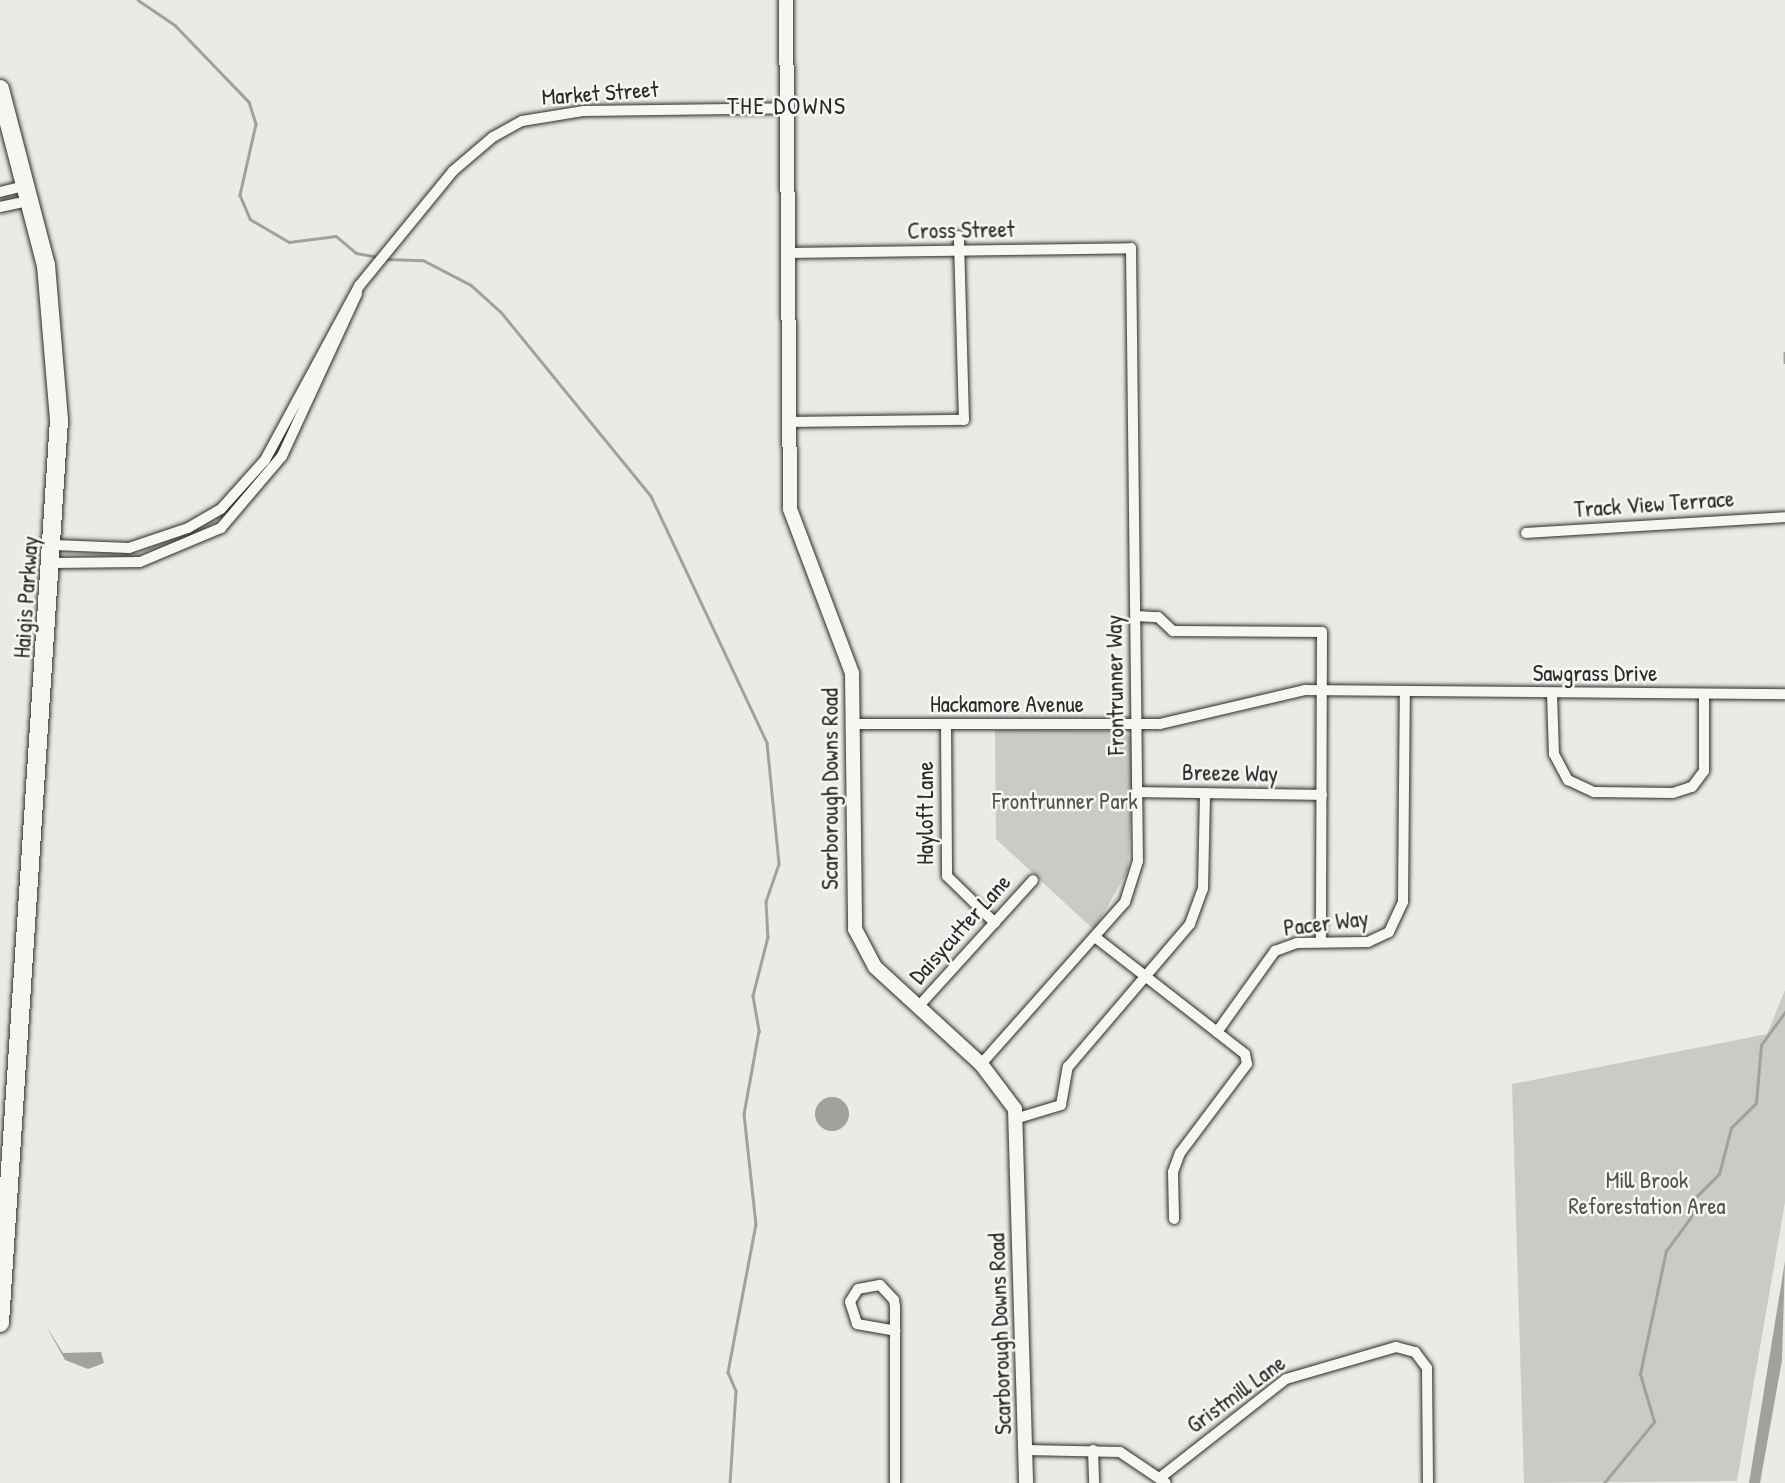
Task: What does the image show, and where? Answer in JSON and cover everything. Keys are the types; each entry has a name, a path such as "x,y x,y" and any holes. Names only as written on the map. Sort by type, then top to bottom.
{"main road":[{"name":"Haigis Parkway","path":"0,89 30,192 57,360 54,554 0,1323"}],"street":[{"name":"Scarborough Downs Road","path":"786,0 792,253 791,422 794,526 847,654 856,724 855,929 870,961 981,1064 1009,1094 1018,1118 1026,1483"},
{"name":"Market Street","path":"54,554 129,548 188,528 221,509 265,460 359,286 453,171 522,121 584,111 788,108"},
{"path":"0,192 30,192"},
{"path":"0,207 30,192"},
{"path":"791,422 964,420 959,236"},
{"name":"Cross Street","path":"792,253 1131,248"},
{"name":"Frontrunner Way","path":"981,1064 1095,937 1133,882 1138,792 1131,248"},
{"name":"Market Street","path":"54,554 162,557 221,528 244,507 306,412 351,316 359,286"},
{"name":"Track View Terrace","path":"1526,533 1785,517"},
{"path":"1136,615 1158,617 1173,631 1322,632 1321,942"},
{"name":"Hackamore Avenue","path":"856,724 1137,726 1258,698 1323,691 1405,691"},
{"name":"Sawgrass Drive","path":"1405,691 1785,694"},
{"name":"Pacer Way","path":"1217,1032 1267,957 1287,946 1376,940 1402,911 1405,691"},
{"path":"1552,694 1554,754 1569,780 1594,792 1673,793 1696,785 1704,771 1704,694"},
{"name":"Hayloft Lane","path":"946,724 947,876 995,923"},
{"name":"Breeze Way","path":"1138,792 1322,795"},
{"path":"1018,1118 1062,1105 1068,1067 1147,979 1199,905 1205,793"},
{"name":"Daisycutter Lane","path":"918,1006 1034,880"},
{"path":"1095,937 1245,1054 1247,1064 1180,1153 1173,1171 1174,1219"},
{"path":"895,1331 857,1324 849,1310 858,1289 873,1284 891,1293 895,1331 895,1483"},
{"name":"Gristmill Lane","path":"1026,1450 1093,1450 1134,1456 1163,1480 1286,1379 1350,1356 1404,1348 1427,1368 1428,1483"},
{"path":"1093,1450 1094,1483"}],"green space":[{"name":"Frontrunner Park","path":"995,730 1123,731 1134,740 1128,870 1094,930 996,839"},
{"name":"Mill Brook Reforestation Area","path":"1785,990 1785,1202 1737,1481 1524,1483 1512,1084 1767,1034"}],"shaded area":[{"path":"832,1097 844,1102 849,1114 844,1126 832,1131 820,1126 815,1114 820,1102"},
{"path":"1785,1261 1782,1360 1760,1483 1749,1483"},
{"path":"45,1324 63,1353 101,1352 104,1363 88,1369 65,1360"}],"waterway":[{"path":"138,0 175,25 249,102 256,124 240,195 250,219 289,242 336,236 356,253 379,257"},
{"path":"386,259 423,260 471,285 501,312 651,496 767,743 779,864 766,901 768,937 753,996 759,1031 744,1114 756,1224 728,1372 736,1391 730,1483"},
{"path":"1785,353 1785,362"},
{"path":"1604,1483 1654,1422 1640,1374 1666,1251 1691,1217 1695,1198 1719,1174 1731,1128 1756,1103 1761,1045 1785,1012"}],"district":[{"name":"THE DOWNS","path":"787,106"}]}
